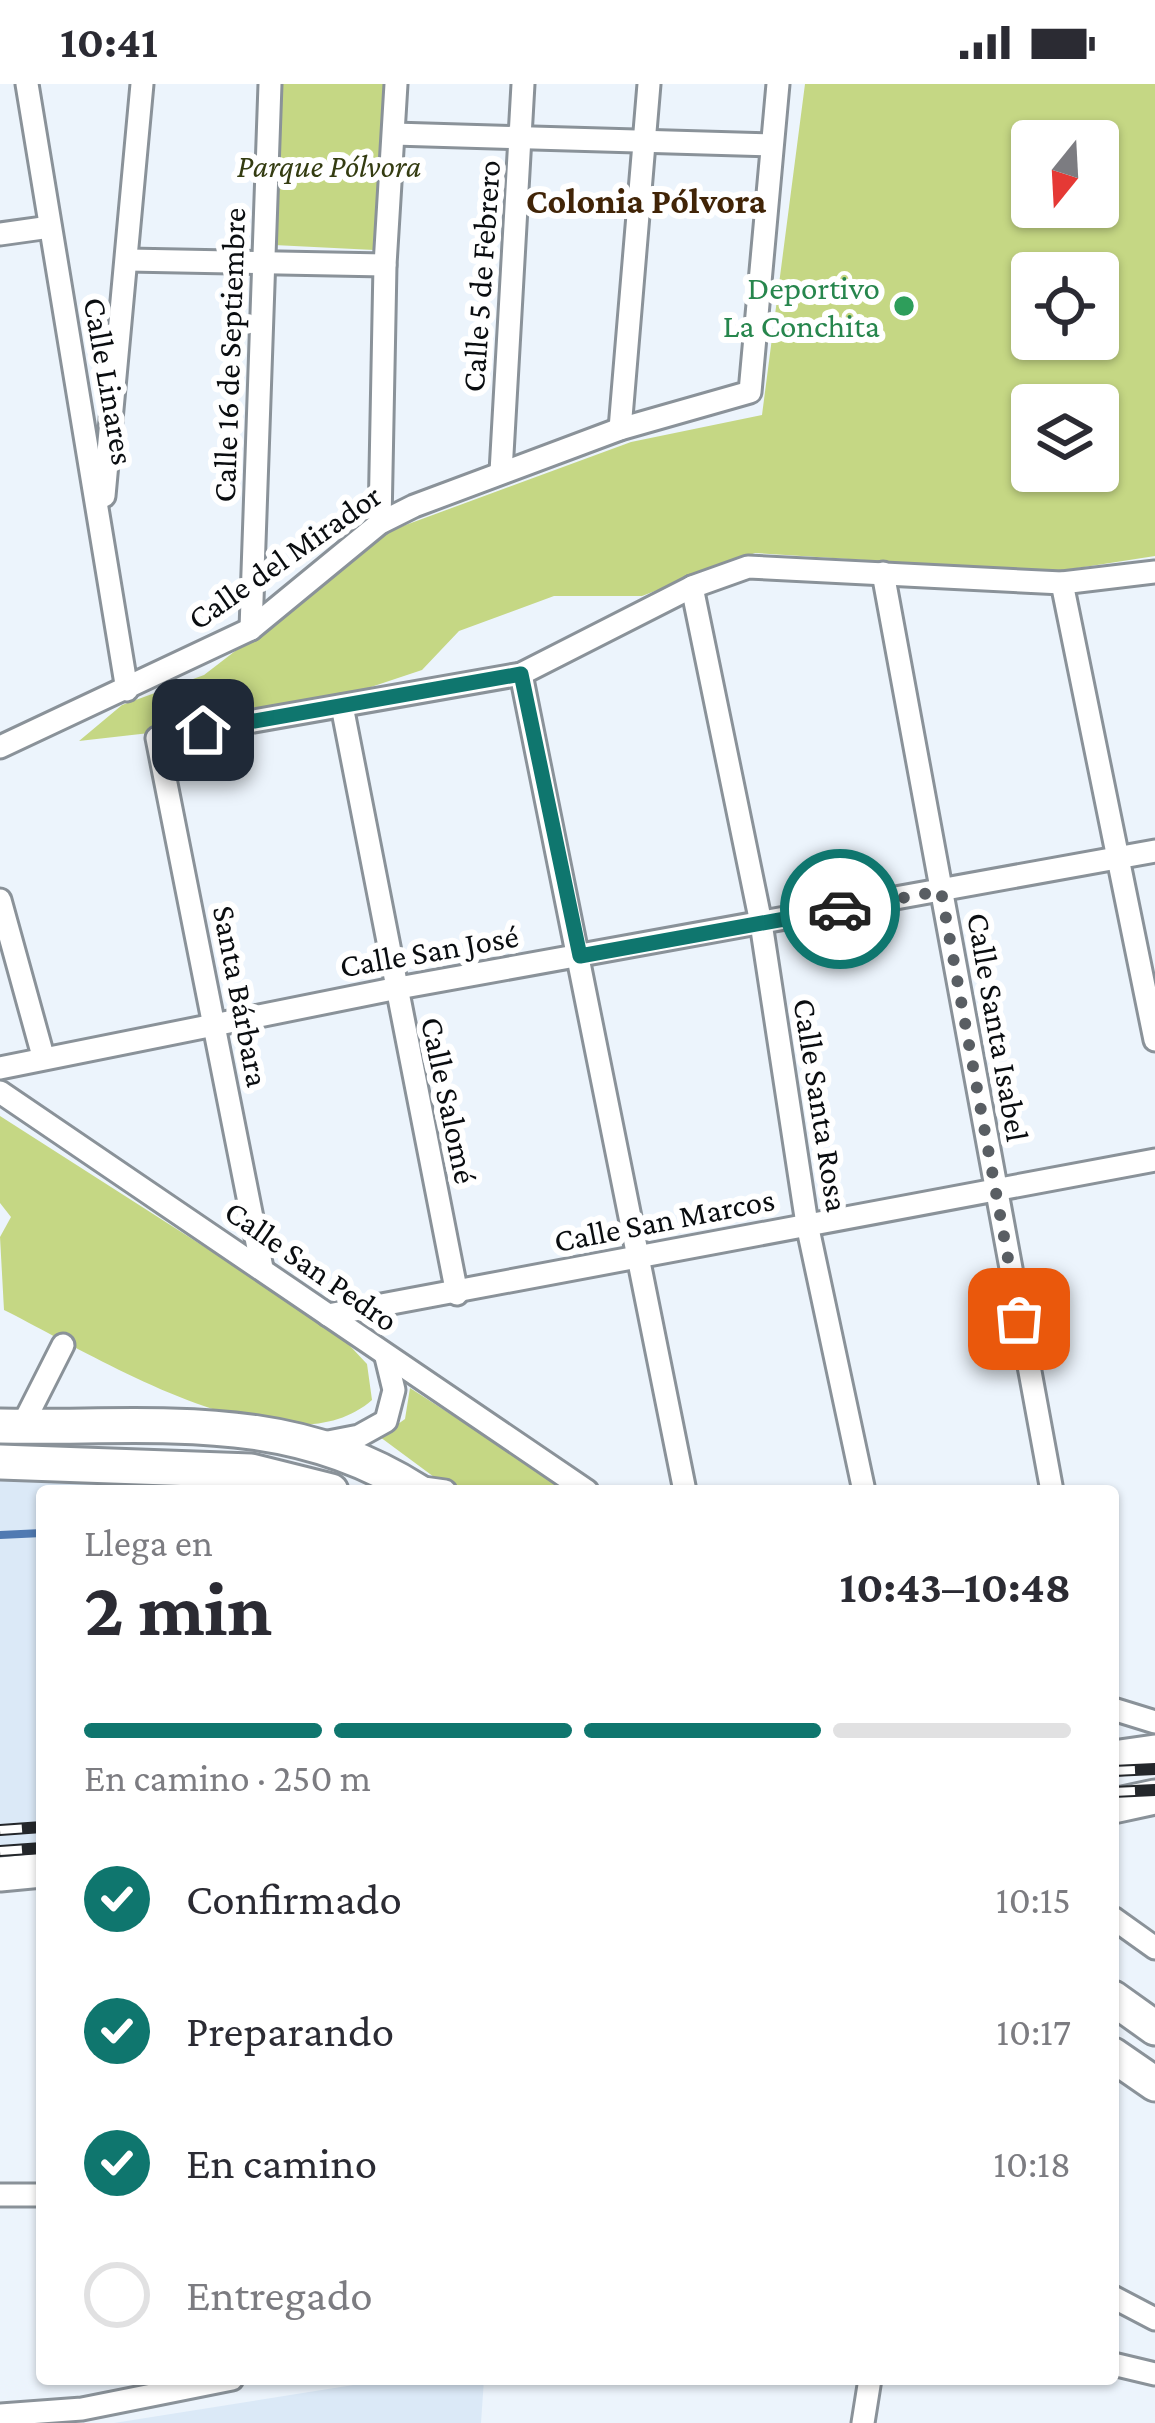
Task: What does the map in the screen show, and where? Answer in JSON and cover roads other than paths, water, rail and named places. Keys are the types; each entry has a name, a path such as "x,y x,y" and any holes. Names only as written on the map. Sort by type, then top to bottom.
{"street":[{"name":"Calle Linares","path":"27,84 127,690"},
{"path":"101,520 142,84"},
{"name":"Calle 16 de Septiembre","path":"250,629 270,84"},
{"path":"380,523 385,265 396,84"},
{"name":"Calle 5 de Febrero","path":"501,472 523,84"},
{"path":"620,429 649,84"},
{"path":"394,134 771,145 778,84"},
{"name":"Calle del Mirador","path":"0,747 250,629 380,523 444,491 620,429 750,392 771,145"},
{"path":"0,234 50,227"},
{"path":"128,260 385,265"},
{"path":"342,706 521,674 692,587 748,567 1062,583 1155,572"},
{"name":"Calle Santa Isabel","path":"883,573 1051,1485"},
{"path":"1062,583 1155,1040"},
{"name":"Calle Santa Rosa","path":"692,587 761,923 807,1224 863,1485"},
{"path":"521,674 685,1485"},
{"name":"Santa Bárbara","path":"262,1268 157,738 342,706"},
{"name":"Calle Salomé","path":"342,706 393,989 457,1294"},
{"name":"Calle San José","path":"0,1068 393,989 1155,851"},
{"path":"0,900 43,1056"},
{"name":"Calle San Pedro","path":"0,1092 578,1485"},
{"name":"Calle San Marcos","path":"328,1315 1155,1160"},
{"path":"11,1426 63,1345"},
{"path":"323,1443 359,1436 386,1421 394,1390 386,1357"},
{"path":"11,1426 218,1428 323,1443 361,1457 408,1485"},
{"path":"0,1462 251,1471 315,1485"},
{"path":"1119,1711 1155,1722"},
{"path":"1119,1757 1155,1752"},
{"path":"1119,1806 1155,1797"},
{"path":"0,1874 36,1872"},
{"path":"1119,1922 1155,1948"},
{"path":"1119,2002 1155,2028"},
{"path":"1119,2060 1155,2084"},
{"path":"0,2199 35,2195"},
{"path":"1119,2300 1155,2319"},
{"path":"1119,2365 1155,2374"},
{"path":"0,2415 82,2416 208,2385"},
{"path":"863,2423 869,2385"}],"waterway":[{"path":"0,1535 36,1533"}],"railway":[{"path":"1119,1771 1155,1769"},
{"path":"1119,1792 1155,1790"},
{"path":"0,1830 36,1827"},
{"path":"0,1851 36,1848"}],"place":[{"name":"Deportivo La Conchita","path":"904,306"}],"district":[{"name":"Colonia Pólvora","path":"646,200"}],"park label":[{"name":"Parque Pólvora","path":"329,165"}]}
